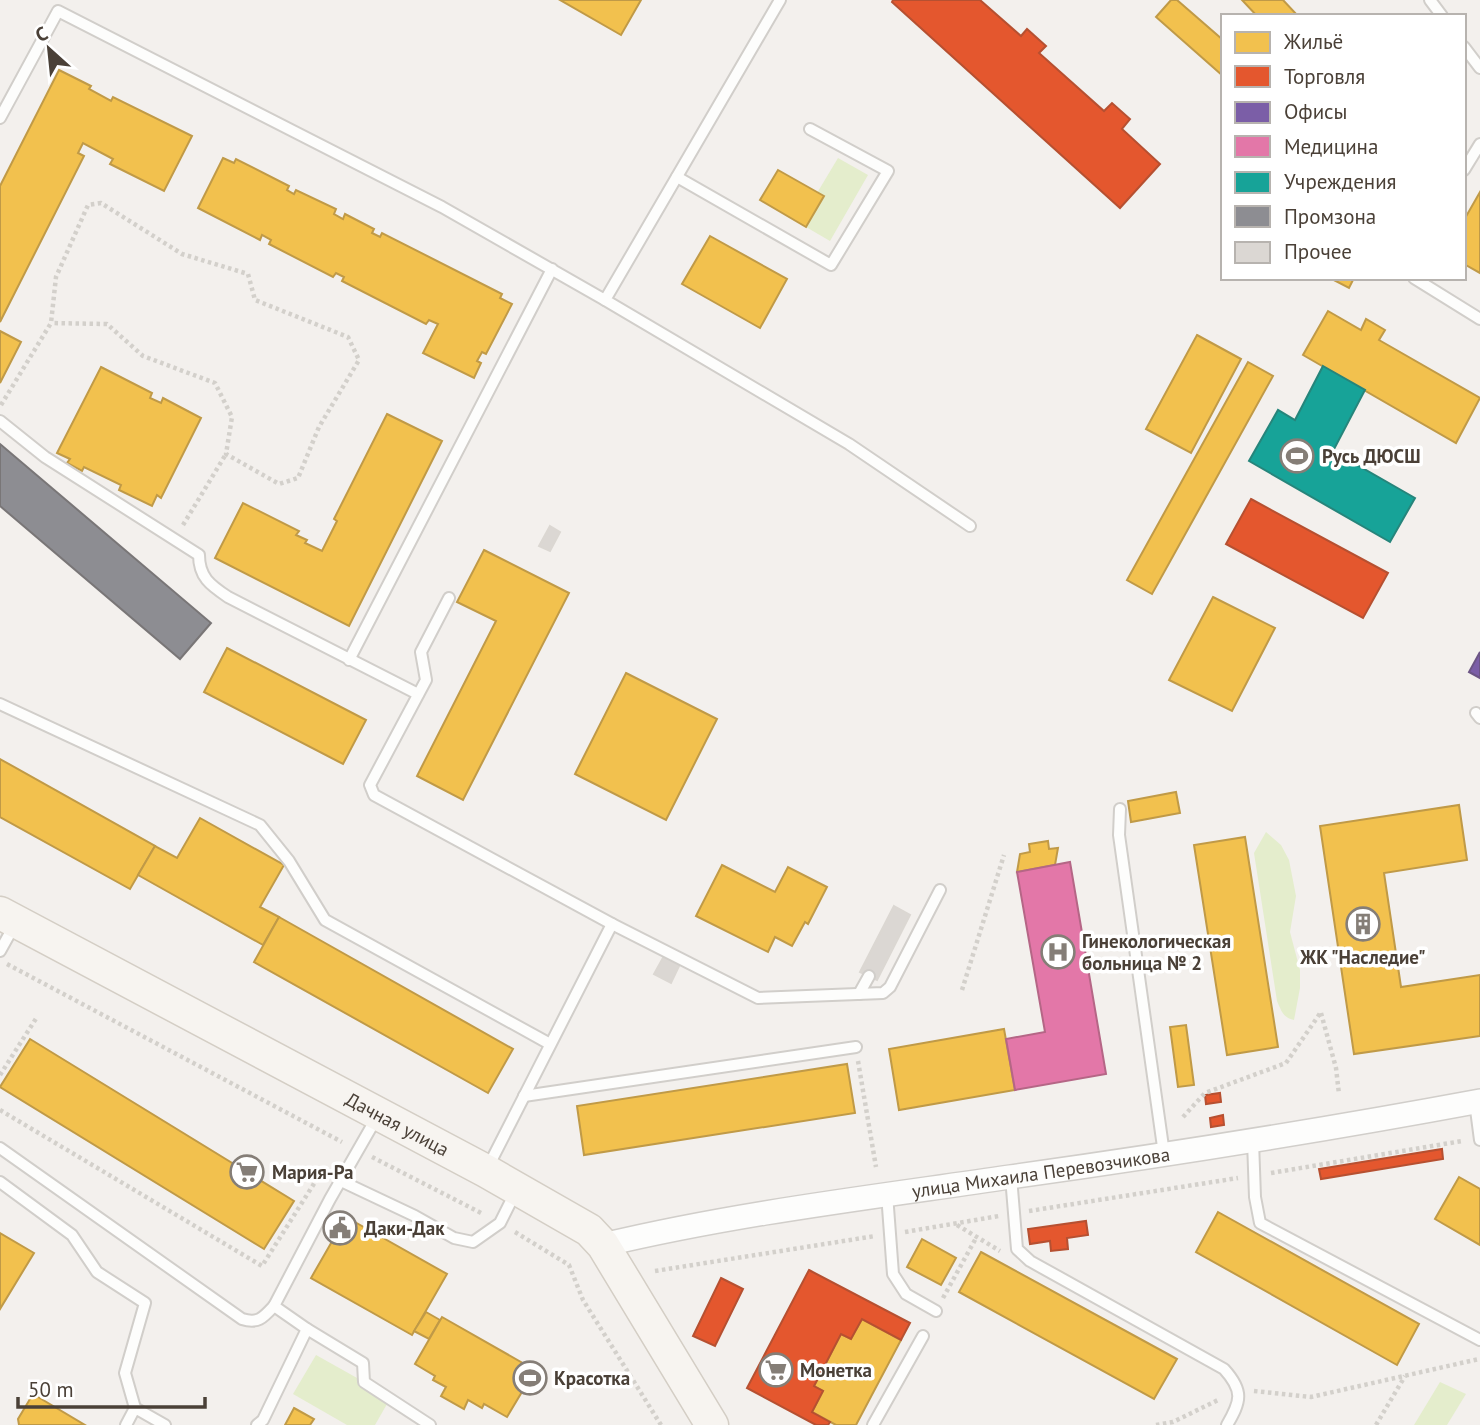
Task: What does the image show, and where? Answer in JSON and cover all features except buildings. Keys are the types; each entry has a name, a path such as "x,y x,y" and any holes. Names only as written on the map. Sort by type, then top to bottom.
{"street":[{"name":"Дачная улица","path":"8,917 486,1171 589,1230 603,1245 712,1425"},
{"name":"улица Михаила Перевозчикова","path":"603,1245 648,1234 887,1194 1253,1141 1477,1101"}],"lane":[{"path":"605,300 780,0"},
{"path":"0,118 58,11 442,206 849,443 970,526"},
{"path":"1466,50 1480,68"},
{"path":"677,177 831,265 888,171 810,130"},
{"path":"1466,167 1480,144"},
{"path":"349,660 552,269"},
{"path":"1417,280 1480,319"},
{"path":"0,421 45,457 199,555 199,570 208,583 228,597 418,694"},
{"path":"449,598 421,652 426,676 370,785 374,795 612,924 758,998 883,992 890,987 940,890"},
{"path":"0,704 260,825 289,861 325,920 550,1044"},
{"path":"1120,809 1119,835 1164,1154"},
{"path":"0,951 8,917"},
{"path":"486,1171 612,924"},
{"path":"859,994 869,976"},
{"path":"524,1096 856,1047"},
{"path":"1477,1101 1480,1139"},
{"path":"0,1148 242,1319 252,1322 260,1321 274,1306 379,1114"},
{"path":"1253,1141 1260,1223 1480,1340"},
{"path":"1011,1177 1017,1249 1030,1261 1224,1369 1239,1390 1238,1406 1227,1425"},
{"path":"341,1181 454,1238 473,1241 500,1223 517,1189"},
{"path":"0,1182 72,1235 97,1272 145,1303 125,1373 135,1408 164,1425"},
{"path":"887,1194 893,1273 906,1294 936,1311"},
{"path":"274,1306 363,1363 364,1382 430,1425"},
{"path":"257,1425 263,1420 307,1329"},
{"path":"873,1425 923,1335"},
{"path":"126,1425 135,1408"}],"path":[{"path":"0,407 51,323 56,277 88,205 101,203 182,254 248,274 255,300 348,337 359,360 319,427 298,478 279,484 226,454"},
{"path":"51,323 107,324 143,356 215,383 232,417 226,454 175,538"},
{"path":"962,990 1004,855"},
{"path":"1183,1117 1205,1093 1286,1063 1321,1012 1336,1068 1339,1094"},
{"path":"0,1075 37,1017"},
{"path":"856,1047 876,1167"},
{"path":"0,1110 262,1266 321,1171"},
{"path":"655,1271 1480,1139"},
{"path":"956,1224 1002,1252 1017,1249"},
{"path":"936,1311 976,1238"},
{"path":"1156,1425 1173,1422 1239,1390 1311,1396 1480,1359"},
{"path":"1376,1425 1405,1376"}],"green space":[{"path":"838,158 868,175 830,241 806,227 823,197 817,193"},
{"path":"1266,832 1281,845 1289,860 1296,896 1290,932 1300,970 1300,988 1294,1020 1285,1015 1277,1001 1254,853"},
{"path":"316,1355 391,1397 375,1425 347,1425 293,1394"},
{"path":"1440,1382 1466,1394 1447,1425 1414,1425"}],"place":[{"name":"Русь ДЮСШ","path":"1297,456"},
{"name":"ЖК \"Наследие\"","path":"1363,924"},
{"name":"Гинекологическая больница № 2","path":"1058,952"},
{"name":"Мария-Ра","path":"247,1172"},
{"name":"Даки-Дак","path":"340,1228"},
{"name":"Монетка","path":"776,1370"},
{"name":"Красотка","path":"530,1378"}]}
